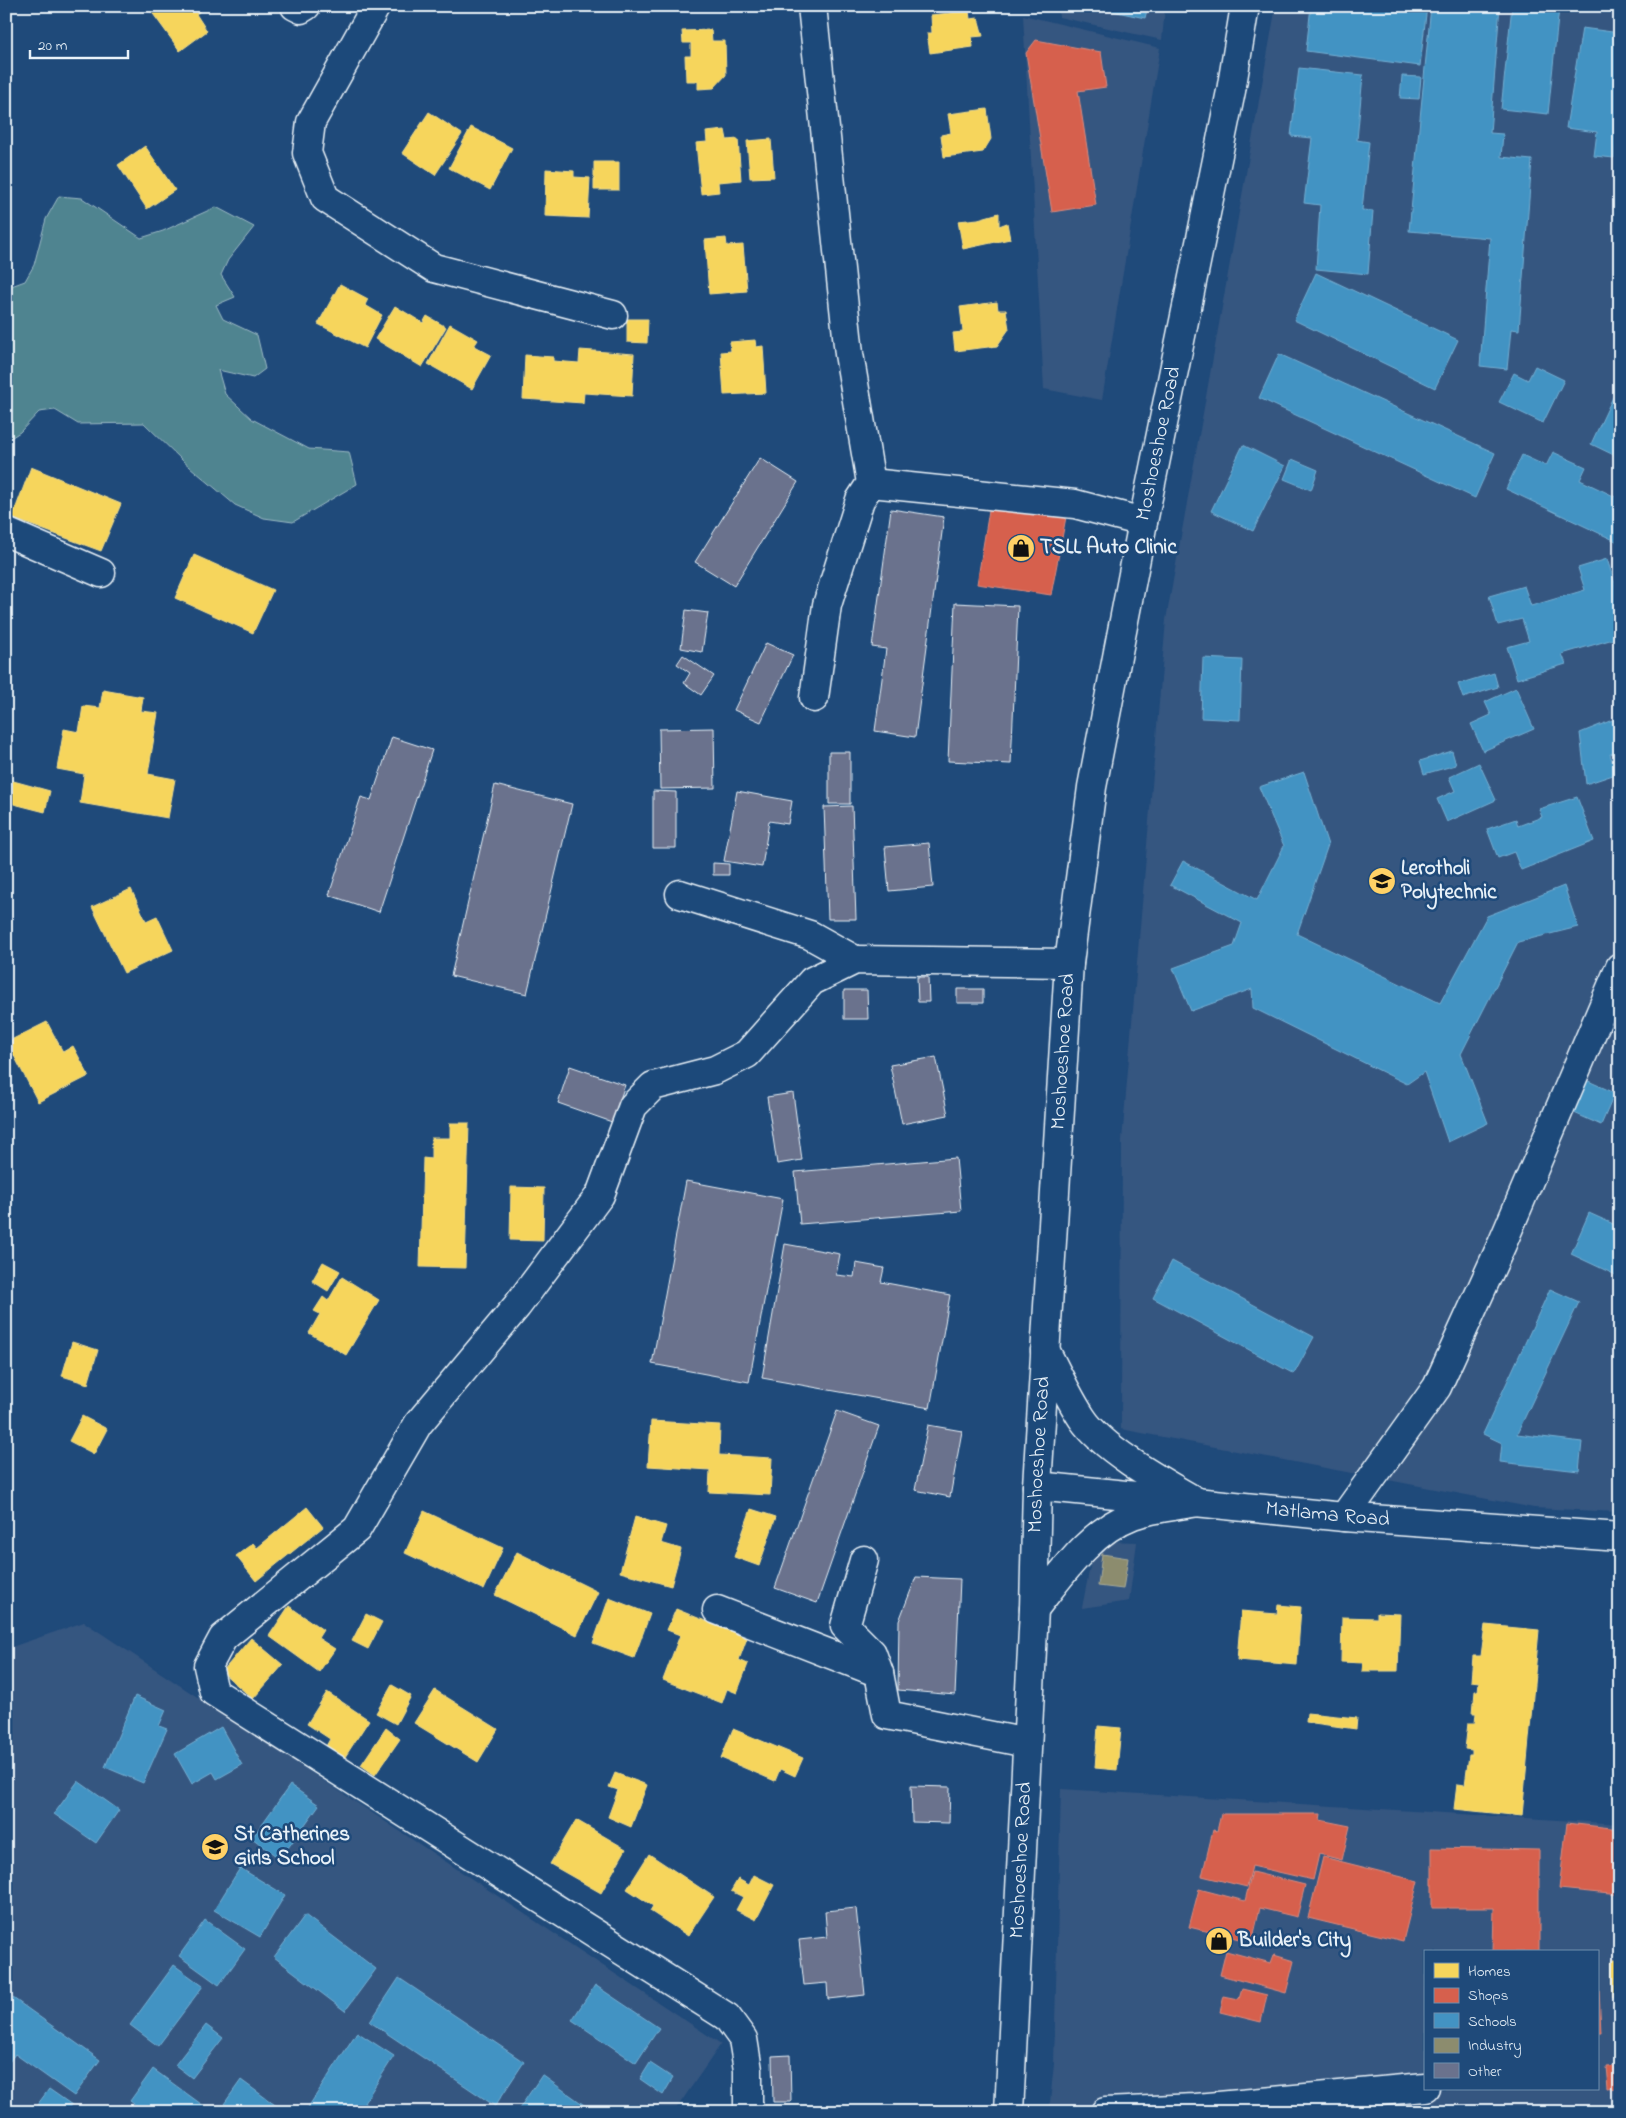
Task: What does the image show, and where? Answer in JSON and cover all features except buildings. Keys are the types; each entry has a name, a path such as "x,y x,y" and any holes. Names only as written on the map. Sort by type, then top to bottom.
{"street":[{"path":"295,6 300,9 306,6"},
{"path":"376,6 310,122 307,153 325,198 434,268 613,315"},
{"path":"812,6 849,354 871,483 860,500 827,605 814,698"},
{"name":"Moshoeshoe Road","path":"1009,2112 1034,1609 1037,1486 1069,963 1092,787 1143,522 1230,100 1245,6"},
{"path":"871,483 1075,504 1143,522"},
{"path":"6,532 101,573"},
{"path":"680,894 810,935 855,960"},
{"path":"748,2112 748,2070 743,2039 727,2017 214,1692 208,1666 223,1638 356,1529 418,1424 517,1306 600,1195 633,1106 653,1086 715,1070 747,1054 812,981 855,960 1069,963"},
{"path":"1344,1517 1437,1387 1502,1244 1620,967"},
{"path":"1045,1350 1083,1420 1119,1452 1162,1482 1197,1502"},
{"name":"Matlama Road","path":"1037,1486 1344,1517 1620,1537"},
{"path":"1034,1609 1093,1540 1112,1526 1134,1515 1197,1502"},
{"path":"864,1560 845,1626 872,1653 879,1673 887,1715 1026,1743"},
{"path":"717,1610 879,1673"},
{"path":"1105,2112 1196,2108 1424,2087"}],"shaded area":[{"path":"1058,6 1165,6 1162,40 1059,17"},
{"name":"Lerotholi Polytechnic","path":"1276,6 1620,6 1620,1512 1534,1508 1121,1429 1122,1141 1166,620"},
{"path":"1023,15 1160,48 1102,400 1044,389"},
{"path":"1103,1541 1137,1542 1129,1601 1082,1608 1093,1551"},
{"name":"St Catherines Girls School","path":"84,1622 721,2044 674,2112 6,2112 6,1649"},
{"path":"1061,1789 1620,1824 1620,2112 1049,2112 1054,2064"}],"green space":[{"path":"59,196 82,198 141,238 163,231 216,207 254,227 228,260 221,275 235,297 216,305 223,319 257,335 265,369 253,378 218,370 225,394 252,419 309,449 349,452 357,484 293,522 264,518 235,505 183,461 144,423 78,424 55,410 39,412 20,432 6,441 6,288 25,281 34,265 46,219"}],"place":[{"name":"TSLL Auto Clinic","path":"1021,548"},
{"name":"Lerotholi Polytechnic","path":"1382,881"},
{"name":"St Catherines Girls School","path":"215,1847"},
{"name":"Builder's City","path":"1219,1941"}]}
